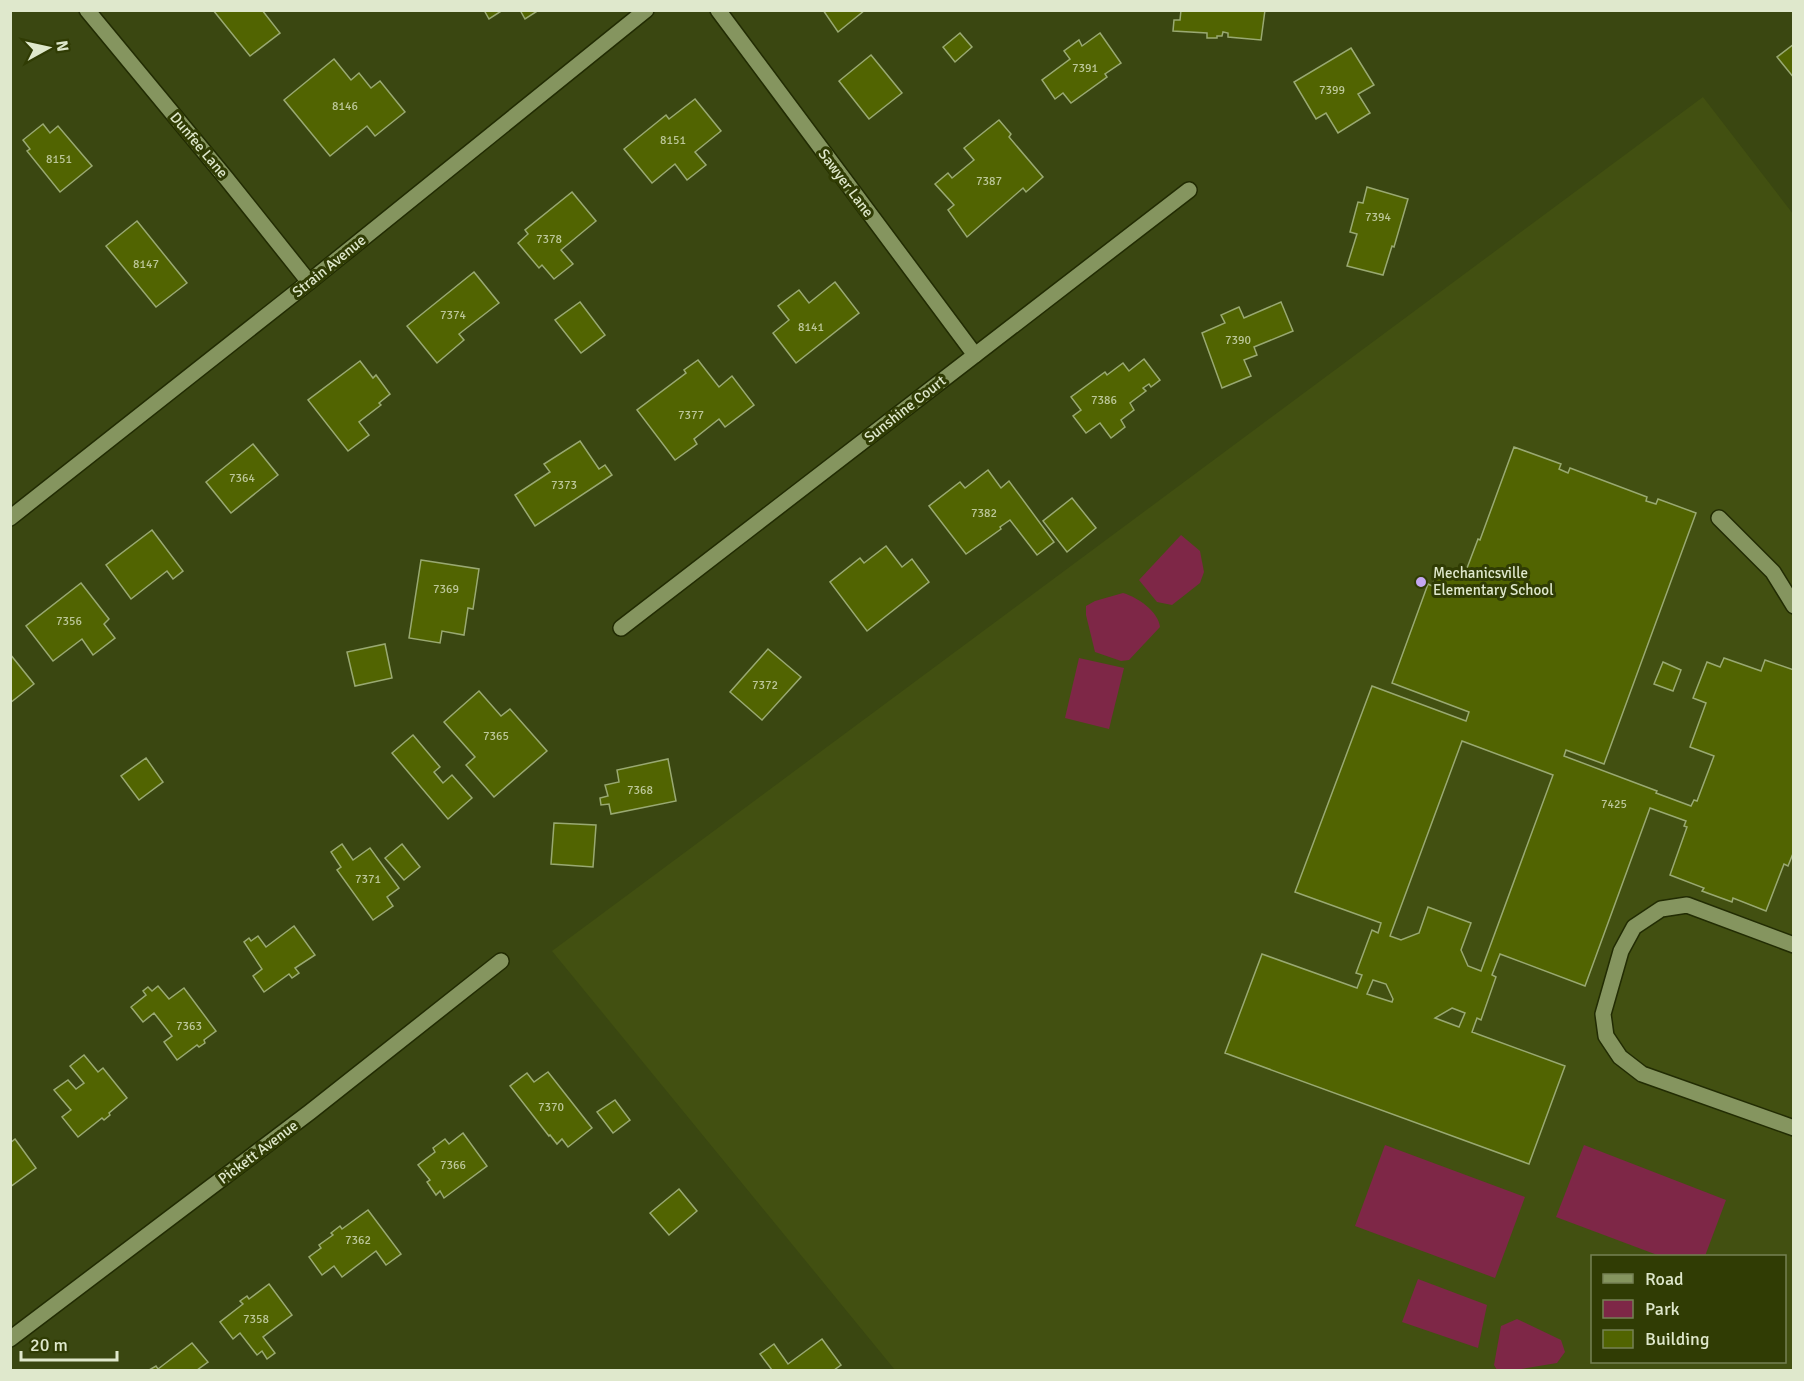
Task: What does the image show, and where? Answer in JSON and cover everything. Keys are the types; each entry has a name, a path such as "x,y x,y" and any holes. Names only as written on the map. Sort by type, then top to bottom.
{"street":[{"name":"Dunfee Lane","path":"87,10 309,282"},
{"name":"Strain Avenue","path":"10,518 309,282 646,10"},
{"name":"Sawyer Lane","path":"718,10 975,355"},
{"name":"Sunshine Court","path":"621,628 1189,190"},
{"path":"1719,518 1773,573 1794,606"},
{"path":"1794,945 1687,905 1661,909 1634,927 1621,951 1603,1014 1606,1036 1620,1057 1642,1074 1794,1128"},
{"name":"Pickett Avenue","path":"10,1339 310,1112 501,961"}],"shaded area":[{"name":"Mechanicsville Elementary School","path":"1703,97 1793,214 1793,1370 895,1370 552,951"}],"green space":[{"path":"1181,535 1200,551 1204,572 1200,583 1172,605 1157,602 1139,580"},
{"path":"1123,593 1151,610 1160,627 1129,660 1121,661 1095,652 1086,606"},
{"path":"1079,658 1124,668 1109,729 1065,718"},
{"path":"1385,1145 1525,1197 1495,1278 1355,1226"},
{"path":"1584,1145 1726,1200 1705,1255 1657,1255 1556,1217"},
{"path":"1418,1279 1487,1305 1478,1348 1402,1322"},
{"path":"1517,1319 1561,1340 1565,1352 1557,1363 1515,1370 1497,1370 1494,1365 1501,1326"}],"building":[{"path":"213,10 262,10 280,33 250,56"},
{"path":"484,10 503,10 489,19"},
{"path":"520,10 539,10 525,19"},
{"path":"823,10 865,10 838,32"},
{"path":"1181,10 1265,10 1261,40 1228,37 1228,33 1223,32 1222,36 1217,36 1217,38 1207,38 1207,33 1173,31 1174,20 1180,20"},
{"path":"960,33 972,47 955,62 943,47"},
{"path":"1100,33 1121,63 1105,74 1107,77 1071,103 1063,93 1055,99 1042,80 1070,59 1064,51 1079,40 1082,46"},
{"path":"1794,44 1794,78 1777,57"},
{"path":"1351,48 1374,85 1358,94 1370,113 1338,133 1326,113 1316,119 1294,82"},
{"path":"871,55 902,93 869,119 839,81"},
{"path":"334,59 351,80 359,73 371,88 380,81 405,112 375,136 367,126 330,156 284,100"},
{"path":"695,99 721,131 695,152 706,165 687,180 675,164 652,183 624,149 666,115 669,119"},
{"path":"999,120 1011,134 1009,137 1043,177 1026,192 1023,188 967,237 948,210 954,205 935,184 948,173 952,178 974,160 964,148"},
{"path":"43,124 50,133 58,126 92,166 60,192 27,151 30,149 23,140"},
{"path":"1367,187 1408,199 1383,275 1347,266 1357,234 1350,232 1358,202 1363,203"},
{"path":"572,192 596,221 561,250 573,264 554,279 542,265 539,268 518,243 528,234 525,230"},
{"path":"137,221 187,283 156,307 106,246"},
{"path":"474,272 499,303 459,334 464,340 437,363 407,326"},
{"path":"835,282 859,313 796,363 773,333 789,320 778,306 799,290 809,303"},
{"path":"580,302 605,335 581,353 555,320"},
{"path":"1281,302 1293,331 1254,347 1257,355 1244,360 1251,376 1222,388 1202,333 1225,323 1221,315 1239,307 1244,318"},
{"path":"1144,359 1160,380 1151,387 1149,384 1143,388 1146,391 1130,403 1134,410 1121,420 1125,427 1111,438 1100,423 1086,433 1073,416 1081,410 1071,397 1105,372 1107,375 1123,363 1129,371"},
{"path":"698,360 719,387 732,376 754,405 725,427 719,419 694,439 697,444 675,460 637,410 686,373 684,370"},
{"path":"360,361 373,378 376,375 390,394 379,403 381,405 359,422 369,435 348,451 308,400"},
{"path":"580,441 599,469 605,465 612,475 535,526 515,495 550,472 544,464"},
{"path":"253,444 278,475 231,513 206,482"},
{"name":"Mechanicsville Elementary School","path":"1514,447 1561,464 1559,469 1568,473 1570,468 1647,497 1646,501 1656,504 1658,499 1696,513 1604,764 1566,750 1564,756 1691,806 1694,800 1697,801 1714,756 1690,747 1706,703 1693,698 1707,662 1720,667 1724,658 1761,671 1765,660 1794,670 1794,851 1788,866 1784,864 1766,911 1733,898 1732,902 1702,891 1704,888 1670,875 1687,827 1684,826 1686,821 1650,808 1585,986 1500,954 1492,975 1496,977 1481,1020 1477,1018 1472,1032 1565,1066 1529,1164 1225,1053 1262,954 1357,988 1362,975 1356,973 1372,930 1378,933 1381,923 1295,892 1372,686 1466,721 1469,712 1392,683 1428,584 1432,586 1439,567 1464,576 1478,539 1480,540","holes":["1462,741 1553,775 1481,971 1468,966 1461,950 1471,923 1428,907 1419,933 1401,940 1390,936","1373,980 1386,984 1393,999 1392,1002 1367,994","1452,1008 1465,1013 1459,1027 1435,1018"]},
{"path":"988,470 1001,488 1009,481 1054,542 1037,555 1010,520 966,554 929,506 960,482 965,488"},
{"path":"1072,498 1096,528 1067,552 1043,521"},
{"path":"152,530 183,571 173,579 167,571 131,599 106,565"},
{"path":"886,546 902,567 912,559 929,582 867,631 830,582 860,558 864,563"},
{"path":"421,560 479,569 473,609 468,608 464,635 442,631 440,643 409,638"},
{"path":"81,583 109,619 104,624 115,638 93,655 82,639 53,661 26,626"},
{"path":"385,644 392,678 355,686 347,652"},
{"path":"768,649 801,677 762,720 730,692"},
{"path":"10,654 34,684 10,703"},
{"path":"1663,662 1681,670 1673,691 1654,684"},
{"path":"479,691 501,716 510,709 547,751 494,797 466,765 475,757 444,722"},
{"path":"413,735 440,767 434,772 443,783 452,775 472,798 448,819 392,753"},
{"path":"146,758 163,782 139,800 121,776"},
{"path":"668,759 676,801 611,814 609,804 601,805 600,798 608,796 605,785 619,782 617,770"},
{"path":"554,823 596,825 593,867 551,864"},
{"path":"342,844 353,860 370,848 399,888 387,897 393,906 373,920 337,870 341,867 331,852"},
{"path":"402,844 420,867 404,880 385,858"},
{"path":"294,926 315,955 295,968 299,973 292,978 289,974 264,992 253,976 262,969 244,942 249,938 251,941 258,936 266,947"},
{"path":"158,986 169,999 184,988 216,1031 204,1040 205,1043 199,1047 197,1045 177,1060 164,1042 172,1036 154,1013 143,1022 131,1007 146,995 143,991 148,987 152,991"},
{"path":"84,1055 98,1072 103,1068 127,1098 104,1120 102,1118 78,1137 62,1117 71,1110 54,1090 68,1080 76,1089 84,1083 70,1066"},
{"path":"548,1072 592,1128 568,1147 562,1139 557,1144 549,1136 510,1086 527,1073 534,1082"},
{"path":"615,1100 630,1120 613,1133 597,1112"},
{"path":"463,1133 487,1166 444,1198 440,1191 436,1195 427,1182 430,1180 418,1165 435,1152 433,1148 445,1139 449,1144"},
{"path":"15,1139 36,1168 10,1187 10,1143"},
{"path":"679,1189 697,1211 669,1235 650,1213"},
{"path":"368,1210 401,1254 386,1265 376,1251 342,1277 334,1266 322,1275 309,1257 321,1248 319,1245 333,1235 331,1233 340,1226 342,1229"},
{"path":"269,1284 292,1315 263,1337 275,1353 267,1359 262,1351 257,1355 240,1333 233,1339 220,1322 243,1304 240,1301 247,1296 249,1299"},
{"path":"822,1339 841,1365 834,1370 772,1370 760,1354 774,1344 788,1364"},
{"path":"192,1343 208,1362 197,1370 149,1370 156,1366 158,1369"}],"place":[{"name":"Mechanicsville Elementary School","path":"1421,582"}]}
